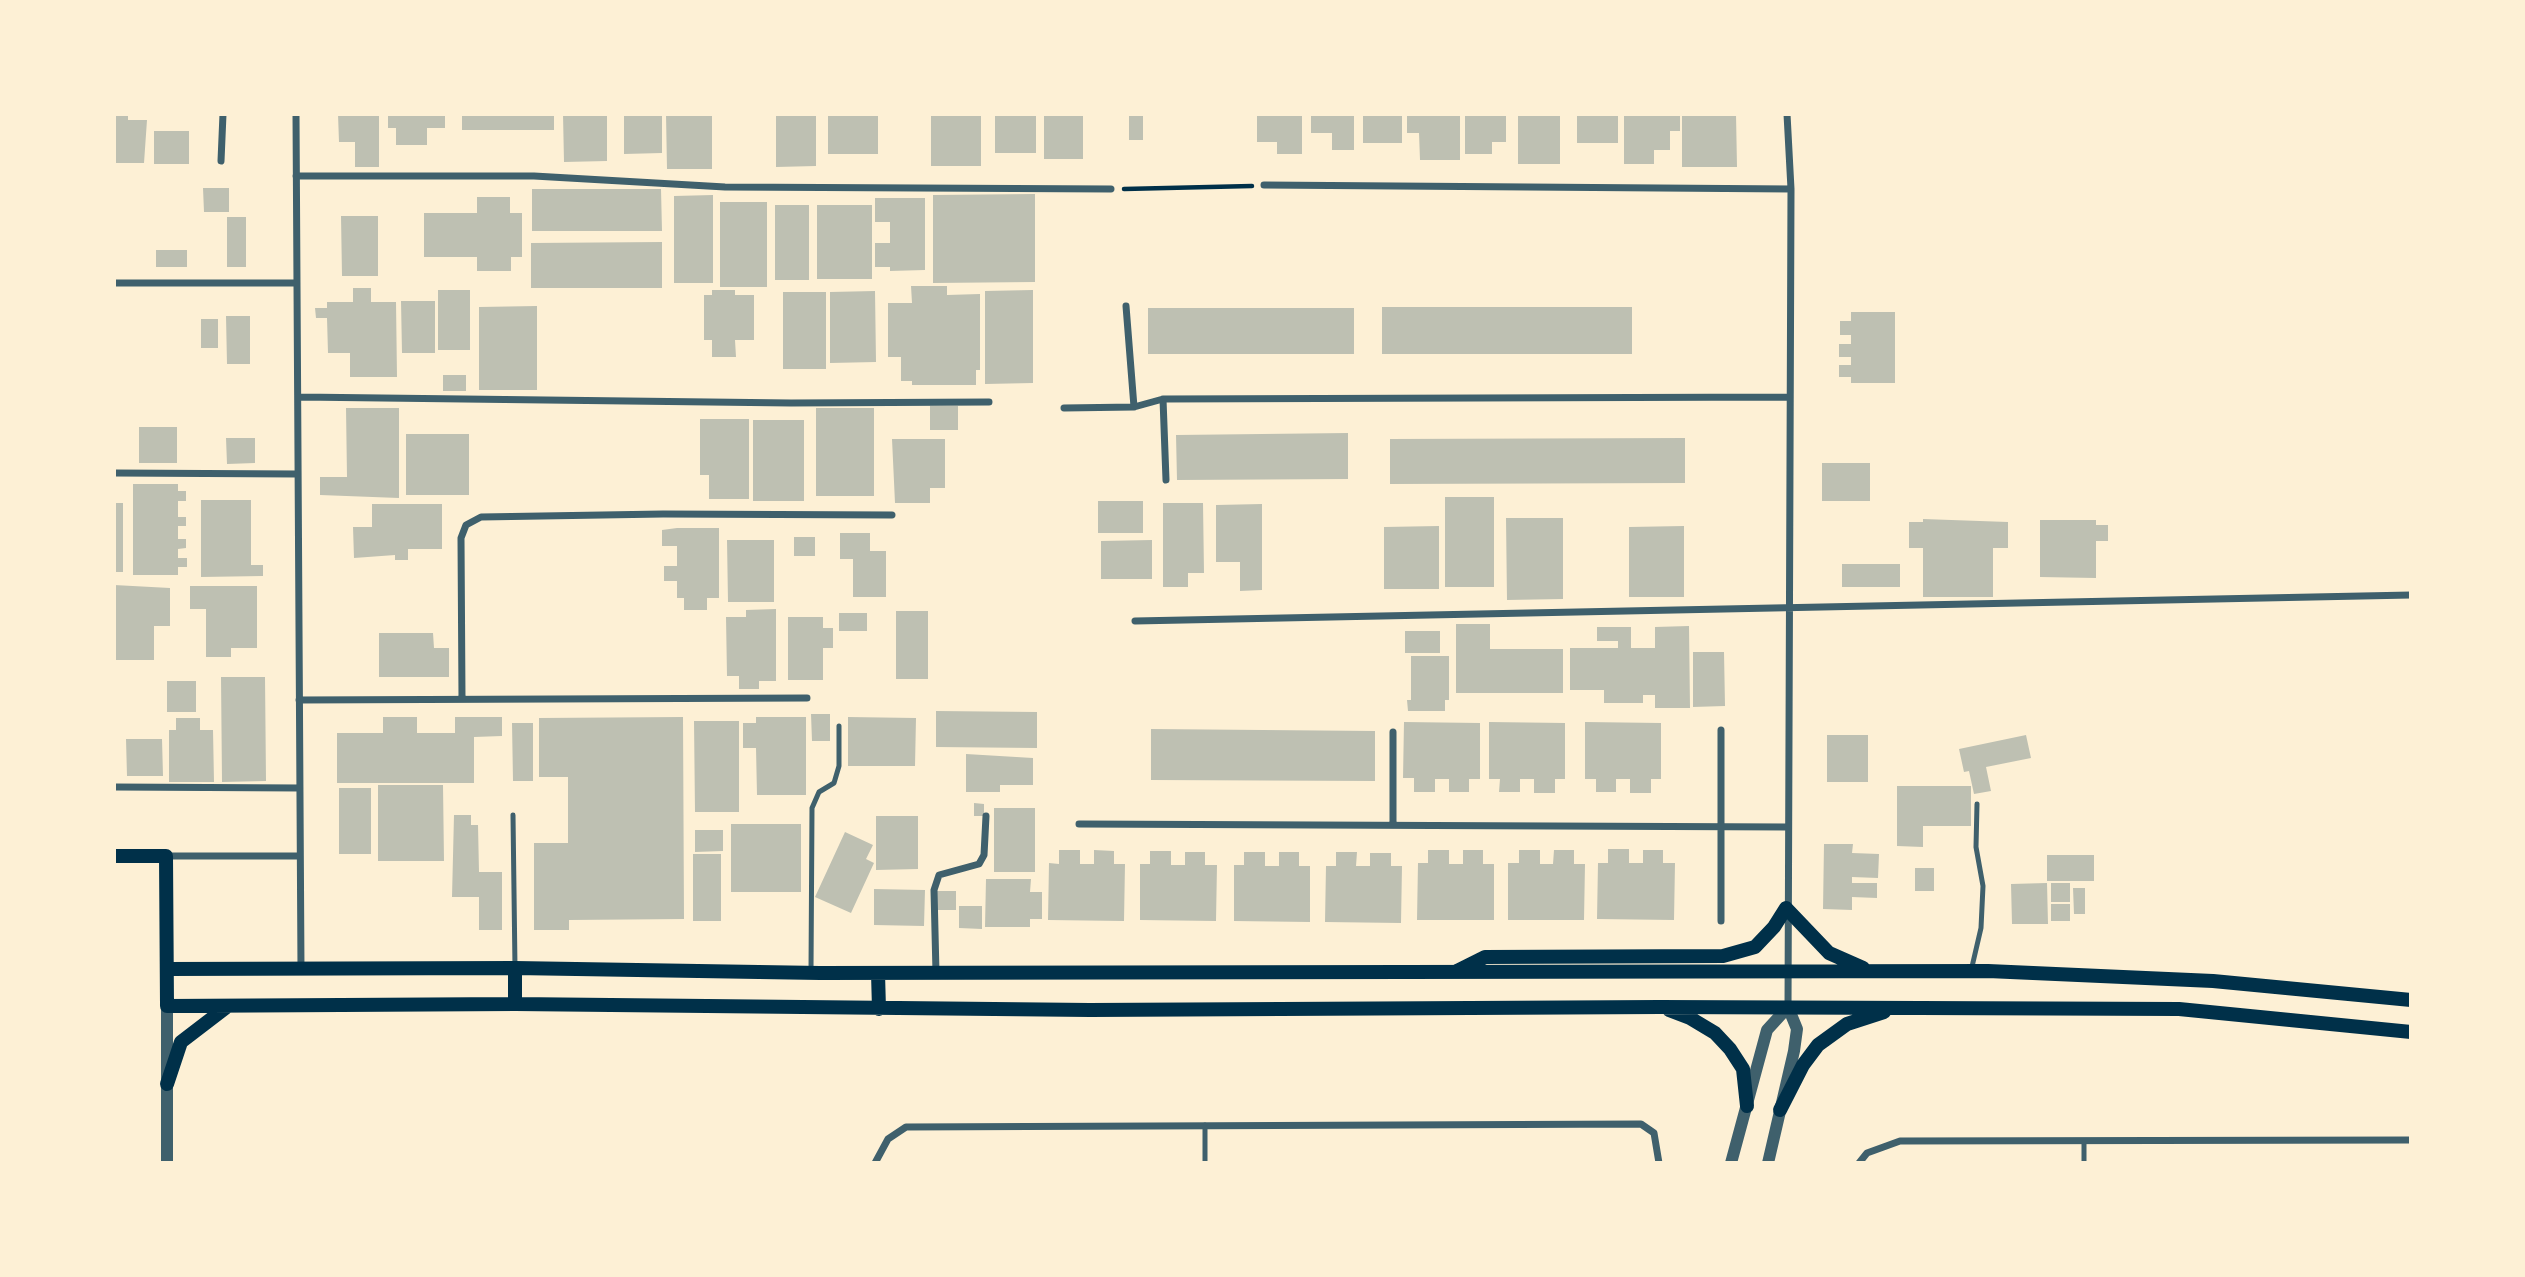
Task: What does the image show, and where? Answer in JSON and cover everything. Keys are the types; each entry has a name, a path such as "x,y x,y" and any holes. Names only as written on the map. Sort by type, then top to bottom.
{"main road":[{"path":"114,856 166,856 167,1006 515,1004 879,1009 2179,1009 2411,1032"},
{"path":"1452,973 1485,957 1723,956 1755,947 1774,927 1786,908 1829,953 1868,971"},
{"path":"515,968 515,1004"},
{"path":"167,969 515,968 878,974 1971,971 2213,981 2411,1000"},
{"path":"878,974 879,1009"},
{"path":"167,1084 181,1042 229,1005"},
{"path":"1660,1007 1690,1018 1715,1033 1730,1049 1743,1069 1747,1107"},
{"path":"1780,1110 1803,1065 1818,1045 1847,1024 1899,1007"}],"street":[{"path":"221,161 223,114"},
{"path":"296,114 295,283 300,397 297,474 301,968"},
{"path":"1768,1163 1797,1028 1788,1007 1786,908 1791,189 1787,114"},
{"path":"296,176 534,176 725,187 1111,189"},
{"path":"1264,185 1791,189"},
{"path":"114,283 295,283"},
{"path":"1126,306 1134,407"},
{"path":"300,397 791,403 989,402"},
{"path":"1063,408 1134,407 1163,399 1790,397"},
{"path":"1163,399 1166,480"},
{"path":"114,473 297,474"},
{"path":"462,698 461,538 467,525 481,517 663,514 892,515"},
{"path":"1135,621 2411,595"},
{"path":"299,700 807,698"},
{"path":"1721,730 1721,922"},
{"path":"1393,732 1393,824"},
{"path":"114,787 300,788"},
{"path":"936,974 934,890 939,874 979,864 984,855 986,816"},
{"path":"1080,824 1787,827"},
{"path":"166,856 300,856"},
{"path":"167,1006 167,1163"},
{"path":"1731,1163 1767,1030 1788,1007"},
{"path":"875,1163 888,1139 906,1127 1642,1124 1654,1133 1659,1163"},
{"path":"1859,1163 1867,1153 1900,1141 2411,1140"}],"lane":[{"path":"811,973 812,808 819,792 834,783 839,766 839,726"},
{"path":"1971,971 1981,928 1983,886 1976,847 1977,804"},
{"path":"513,815 515,968"},
{"path":"1205,1125 1205,1163"},
{"path":"2084,1142 2084,1163"}],"path":[{"path":"1111,189 1264,185"}],"building":[{"path":"114,114 128,114 128,120 147,120 144,163 114,163"},
{"path":"338,114 379,114 379,167 355,167 355,142 339,142"},
{"path":"388,114 445,114 445,128 427,128 427,145 396,145 396,128 388,128"},
{"path":"462,114 554,114 554,130 462,130"},
{"path":"563,114 607,114 607,161 564,162"},
{"path":"624,114 662,114 662,153 624,154"},
{"path":"666,114 712,114 712,169 667,169"},
{"path":"776,114 816,114 816,166 776,167"},
{"path":"828,114 878,114 878,154 828,154"},
{"path":"931,114 981,114 981,166 931,166"},
{"path":"995,114 1036,114 1036,153 995,153"},
{"path":"1044,114 1083,114 1083,159 1044,159"},
{"path":"1129,114 1143,114 1143,140 1129,140"},
{"path":"1257,114 1302,114 1302,154 1277,154 1277,142 1257,142"},
{"path":"1311,114 1354,114 1354,150 1332,150 1332,133 1311,133"},
{"path":"1363,114 1402,114 1402,143 1363,143"},
{"path":"1407,114 1460,114 1460,160 1420,160 1419,133 1407,133"},
{"path":"1465,114 1506,114 1506,142 1492,142 1492,154 1465,154"},
{"path":"1518,114 1560,114 1560,164 1518,164"},
{"path":"1577,114 1618,114 1618,143 1577,143"},
{"path":"1624,114 1680,114 1680,131 1670,131 1670,150 1654,150 1654,164 1624,164"},
{"path":"1682,114 1736,114 1737,167 1682,167"},
{"path":"154,131 189,131 189,164 154,164"},
{"path":"203,188 229,188 229,212 204,212"},
{"path":"532,189 661,189 662,231 532,231"},
{"path":"1035,194 1035,282 933,283 933,195"},
{"path":"713,195 713,283 674,283 674,196"},
{"path":"477,197 510,197 510,213 522,213 522,257 511,257 511,271 477,271 477,257 424,257 424,213 477,213"},
{"path":"875,198 925,198 925,270 890,271 890,267 875,267 875,243 890,243 890,222 875,222"},
{"path":"720,202 767,202 767,287 720,287"},
{"path":"775,205 809,205 809,280 775,280"},
{"path":"817,205 872,205 872,279 817,279"},
{"path":"341,216 378,216 378,276 342,276"},
{"path":"227,217 246,217 246,267 227,267"},
{"path":"662,242 662,288 531,288 531,243"},
{"path":"156,250 187,250 187,267 156,267"},
{"path":"911,286 947,286 947,295 980,294 980,370 976,370 976,385 912,385 912,381 901,381 901,357 888,357 888,303 912,303"},
{"path":"353,288 371,288 371,302 396,302 397,377 350,377 350,353 328,353 327,318 316,318 315,308 327,308 327,302 353,302"},
{"path":"438,290 470,290 470,350 438,350"},
{"path":"712,290 735,290 735,295 754,295 754,340 735,340 736,357 712,357 712,340 704,340 704,295 712,295"},
{"path":"1033,290 1033,383 985,384 985,291"},
{"path":"875,291 876,362 830,363 830,292"},
{"path":"783,292 826,292 826,369 783,369"},
{"path":"401,301 435,301 435,353 402,353"},
{"path":"537,306 537,390 479,390 479,307"},
{"path":"1382,307 1632,307 1632,354 1382,354"},
{"path":"1148,308 1354,308 1354,354 1148,354"},
{"path":"1851,312 1895,312 1895,383 1851,383 1851,377 1839,377 1839,365 1851,365 1851,357 1839,357 1839,344 1851,344 1851,335 1840,335 1840,321 1851,321"},
{"path":"226,316 250,316 250,364 227,364"},
{"path":"201,319 218,319 218,348 201,348"},
{"path":"443,375 466,375 466,391 443,391"},
{"path":"930,406 958,406 958,430 930,430"},
{"path":"346,408 399,408 399,498 320,495 320,477 347,477"},
{"path":"816,408 874,408 874,496 816,496"},
{"path":"700,419 749,419 749,499 709,499 709,475 700,475"},
{"path":"753,420 804,420 804,501 753,501"},
{"path":"139,427 177,427 177,463 139,463"},
{"path":"1348,433 1348,479 1177,480 1176,435"},
{"path":"406,434 469,434 469,495 406,495"},
{"path":"226,438 255,438 255,463 227,464"},
{"path":"1685,438 1685,483 1390,484 1390,439"},
{"path":"892,439 945,439 945,488 930,488 930,503 895,503"},
{"path":"1822,463 1870,463 1870,501 1822,501"},
{"path":"133,484 178,484 178,491 186,491 186,501 178,501 178,517 186,517 186,526 178,526 178,539 186,539 186,548 178,549 178,558 187,558 187,567 178,567 178,575 133,575"},
{"path":"1445,497 1494,497 1494,587 1445,587"},
{"path":"201,500 251,500 251,565 263,565 263,576 201,577"},
{"path":"1098,501 1143,501 1143,533 1098,533"},
{"path":"114,503 123,503 123,572 114,572"},
{"path":"1163,503 1203,503 1204,573 1188,573 1188,587 1163,587"},
{"path":"372,504 442,504 442,549 408,549 408,560 395,560 395,555 354,558 353,527 372,527"},
{"path":"1262,504 1262,590 1240,591 1240,562 1216,562 1216,505"},
{"path":"1506,518 1563,518 1563,599 1507,600"},
{"path":"1923,519 2008,522 2008,548 1993,548 1993,597 1923,597 1923,548 1909,548 1909,522 1923,522"},
{"path":"2040,520 2096,520 2096,525 2108,525 2108,541 2096,541 2096,578 2040,577"},
{"path":"1439,526 1439,589 1384,589 1384,527"},
{"path":"1684,526 1684,597 1629,597 1629,527"},
{"path":"719,528 719,598 707,598 707,610 684,610 684,598 677,598 677,581 664,581 664,566 677,566 677,546 662,546 662,530"},
{"path":"840,533 870,533 870,551 886,551 886,597 853,597 853,559 840,559"},
{"path":"794,537 815,537 815,556 794,556"},
{"path":"727,540 774,540 774,602 728,602"},
{"path":"1152,540 1152,579 1101,579 1101,541"},
{"path":"1842,564 1900,564 1900,587 1842,587"},
{"path":"114,585 170,588 170,626 154,626 154,660 114,660"},
{"path":"190,586 257,586 257,648 231,648 231,657 206,657 206,609 190,609"},
{"path":"776,609 776,681 759,681 759,689 739,689 739,676 727,676 726,617 746,617 746,610"},
{"path":"896,611 928,611 928,679 896,679"},
{"path":"839,613 867,613 867,631 839,631"},
{"path":"788,617 823,617 823,628 833,628 833,648 823,648 823,680 788,680"},
{"path":"1456,624 1490,624 1490,649 1563,649 1563,693 1456,693"},
{"path":"1689,626 1690,708 1655,708 1655,695 1643,695 1643,703 1604,703 1604,690 1570,690 1570,648 1618,648 1618,641 1597,641 1597,627 1631,627 1631,648 1655,648 1655,627"},
{"path":"1405,631 1440,631 1440,653 1405,653"},
{"path":"379,633 433,633 434,648 449,648 449,677 379,677"},
{"path":"1693,652 1724,652 1725,706 1693,707"},
{"path":"1411,656 1449,656 1449,700 1445,700 1445,711 1408,711 1407,700 1411,700"},
{"path":"221,677 265,677 266,781 222,782"},
{"path":"167,681 196,681 196,712 167,712"},
{"path":"936,711 1037,712 1037,748 936,747"},
{"path":"811,714 830,714 830,741 812,741"},
{"path":"383,717 417,717 417,733 455,733 455,717 502,717 502,736 474,737 474,783 337,783 337,733 383,733"},
{"path":"683,717 684,919 569,920 569,930 534,930 534,843 568,843 568,777 539,777 539,718"},
{"path":"756,717 806,717 806,795 757,795 756,748 743,748 743,723 756,723"},
{"path":"848,717 916,718 915,766 848,766"},
{"path":"176,718 200,718 200,730 213,730 214,782 169,782 169,730 176,730"},
{"path":"694,721 739,721 739,812 695,812"},
{"path":"1404,722 1480,723 1480,779 1469,779 1469,792 1449,792 1449,779 1435,779 1435,792 1414,792 1414,778 1403,778"},
{"path":"1489,722 1565,723 1565,779 1555,779 1555,793 1534,793 1534,779 1520,779 1520,792 1499,792 1500,779 1489,779"},
{"path":"1585,722 1661,723 1661,779 1651,779 1651,793 1630,793 1630,779 1616,779 1616,792 1596,792 1596,779 1585,779"},
{"path":"512,723 533,723 533,781 513,781"},
{"path":"1151,729 1375,731 1375,781 1151,780"},
{"path":"1827,735 1868,735 1868,782 1827,782"},
{"path":"2026,735 2031,758 1986,767 1991,791 1974,794 1969,771 1964,772 1959,749"},
{"path":"126,739 162,739 163,776 127,776"},
{"path":"966,754 1033,758 1033,785 1000,785 1000,792 966,792"},
{"path":"378,785 443,785 444,861 378,861"},
{"path":"1897,786 1971,786 1971,826 1923,826 1923,847 1897,846"},
{"path":"339,788 371,788 371,854 339,854"},
{"path":"974,803 984,804 984,816 974,816"},
{"path":"994,808 1035,808 1035,872 994,872"},
{"path":"454,815 471,815 471,825 478,825 479,872 502,872 502,930 479,930 479,897 452,897"},
{"path":"876,816 918,816 918,869 876,870"},
{"path":"731,824 801,824 801,892 731,892"},
{"path":"695,830 723,830 723,851 695,852"},
{"path":"845,832 873,845 866,859 874,863 851,913 815,897"},
{"path":"1824,844 1853,844 1852,853 1879,854 1878,878 1852,877 1852,883 1877,883 1877,898 1852,897 1852,910 1823,909"},
{"path":"1608,849 1629,849 1629,863 1643,863 1643,850 1663,850 1663,863 1675,863 1674,920 1597,919 1598,863 1608,863"},
{"path":"1059,850 1080,850 1080,864 1094,864 1094,850 1114,851 1114,864 1125,864 1124,921 1048,920 1049,863 1059,864"},
{"path":"1428,850 1449,850 1449,864 1463,864 1463,850 1483,850 1483,864 1494,864 1494,920 1417,920 1418,863 1428,863"},
{"path":"1519,850 1540,850 1540,864 1553,864 1554,850 1574,850 1574,864 1585,864 1584,920 1508,920 1508,863 1519,863"},
{"path":"1150,851 1171,851 1171,865 1185,865 1185,852 1205,852 1205,865 1217,865 1216,921 1140,920 1140,864 1150,864"},
{"path":"1244,852 1265,852 1265,866 1279,866 1279,852 1299,852 1299,866 1310,866 1310,922 1234,921 1234,865 1244,865"},
{"path":"1336,852 1357,852 1356,866 1370,866 1370,853 1391,853 1391,866 1402,866 1401,923 1325,922 1326,866 1336,866"},
{"path":"693,854 721,854 721,921 693,921"},
{"path":"2047,855 2094,855 2094,881 2047,881"},
{"path":"1915,868 1934,868 1934,891 1915,891"},
{"path":"986,879 1031,879 1030,892 1042,892 1042,919 1030,919 1030,927 985,927"},
{"path":"2047,883 2048,924 2012,924 2011,884"},
{"path":"2051,883 2070,883 2070,902 2051,902"},
{"path":"2073,888 2085,888 2085,914 2074,914"},
{"path":"874,889 925,890 924,926 874,925"},
{"path":"937,891 956,891 956,910 937,910"},
{"path":"2051,904 2070,904 2070,921 2051,921"},
{"path":"959,906 982,906 982,929 959,928"}]}
